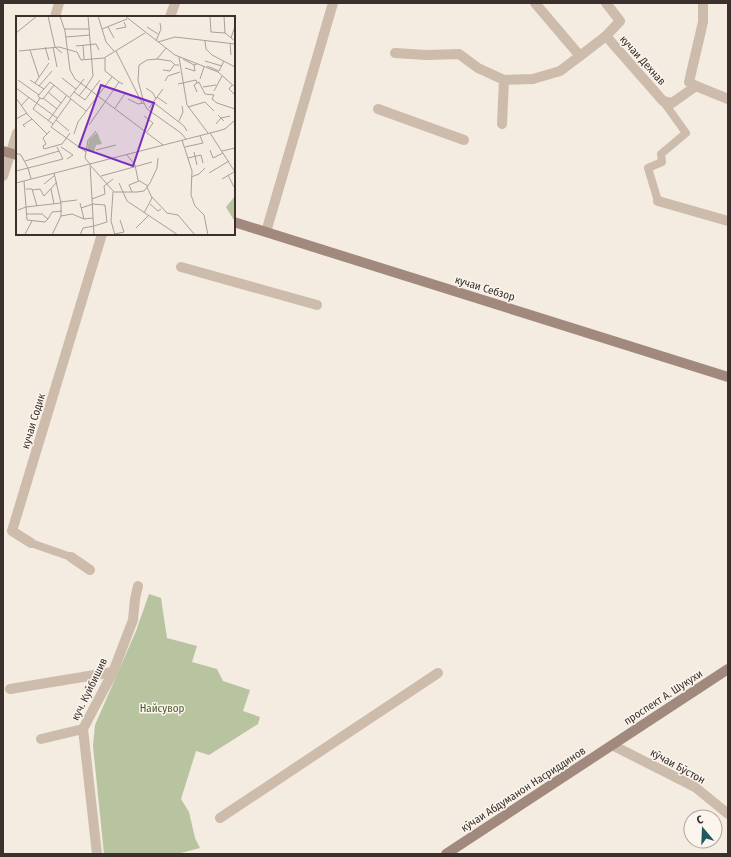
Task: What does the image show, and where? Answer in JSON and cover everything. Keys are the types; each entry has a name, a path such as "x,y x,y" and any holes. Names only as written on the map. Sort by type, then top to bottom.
{"main road":[{"name":"кучаи Себзор","path":"235,222 728,377"},
{"name":"проспект А. Шукухи","path":"612,745 728,669"},
{"name":"кӯчаи Абдуманон Насриддинов","path":"446,854 612,745"}],"street":[{"path":"55,16 59,3"},
{"path":"170,16 175,3"},
{"path":"266,232 333,3"},
{"path":"535,3 580,56"},
{"path":"606,3 620,21 606,36"},
{"path":"703,3 703,22 689,82 728,99"},
{"name":"кучаи Дехнав","path":"395,54 459,54 478,68 504,80 533,79 560,71 606,36 663,101 672,103 696,86"},
{"path":"502,124 504,80"},
{"path":"663,101 686,133 661,154 662,162 648,168 658,201 728,221"},
{"path":"378,109 464,140"},
{"path":"3,176 16,136"},
{"name":"кучаи Содик","path":"90,570 71,557 31,543 12,531 102,235"},
{"path":"182,267 317,305"},
{"name":"куч. Куйбишив","path":"97,854 83,729 113,672 133,620 138,586"},
{"path":"10,689 113,672"},
{"path":"220,818 438,673"},
{"path":"41,739 83,729"},
{"name":"кӯчаи Бӯстон","path":"612,745 695,787 728,814"}],"green space":[{"name":"Найсувор","path":"149,594 161,598 167,638 197,646 192,662 217,669 223,681 250,690 243,711 260,717 258,724 209,755 196,751 181,799 189,812 195,838 200,848 177,854 104,854 93,746 95,725 136,631"}]}
